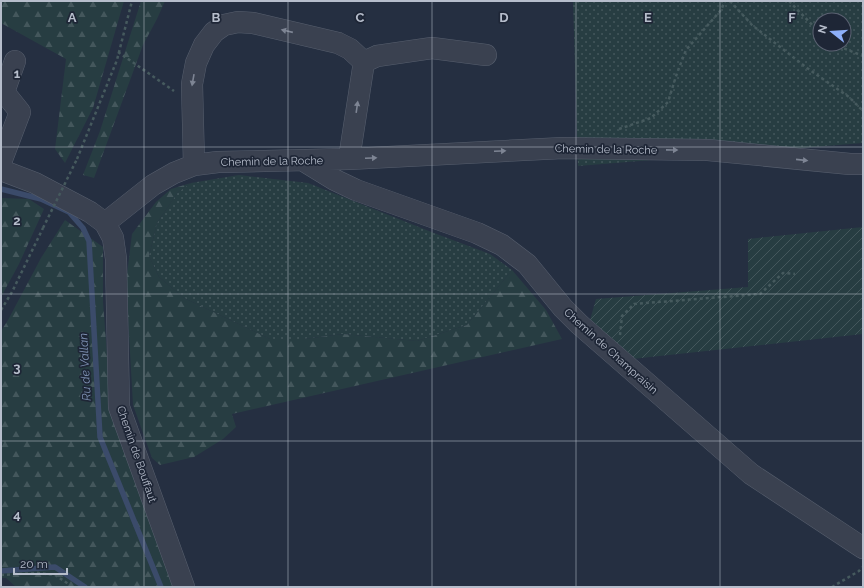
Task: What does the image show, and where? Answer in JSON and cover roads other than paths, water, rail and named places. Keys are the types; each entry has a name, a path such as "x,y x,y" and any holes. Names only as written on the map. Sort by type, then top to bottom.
{"street":[{"path":"194,165 192,84 196,63 204,45 214,32 224,25 238,22 253,23 338,43 350,49 364,62"},
{"path":"364,62 377,56 432,48 486,56"},
{"path":"1,162 20,112 4,92 15,61"},
{"path":"349,159 364,62"},
{"name":"Chemin de la Roche","path":"105,222 153,185 174,172 194,165 225,162 304,161 563,148 708,150 842,164 863,164"},
{"name":"Chemin de Champraisin","path":"304,161 335,180 356,190 477,233 502,245 526,264 578,324 751,474 863,548"},
{"path":"1,170 35,183 90,212 105,222"},
{"name":"Chemin de Bouffaut","path":"105,222 113,238 116,259 120,407 184,587"}],"waterway":[{"name":"Ru de Vallan","path":"1,189 41,199 69,212 83,228 89,241 100,437 161,587"},
{"path":"1,571 55,567 85,587"}]}
